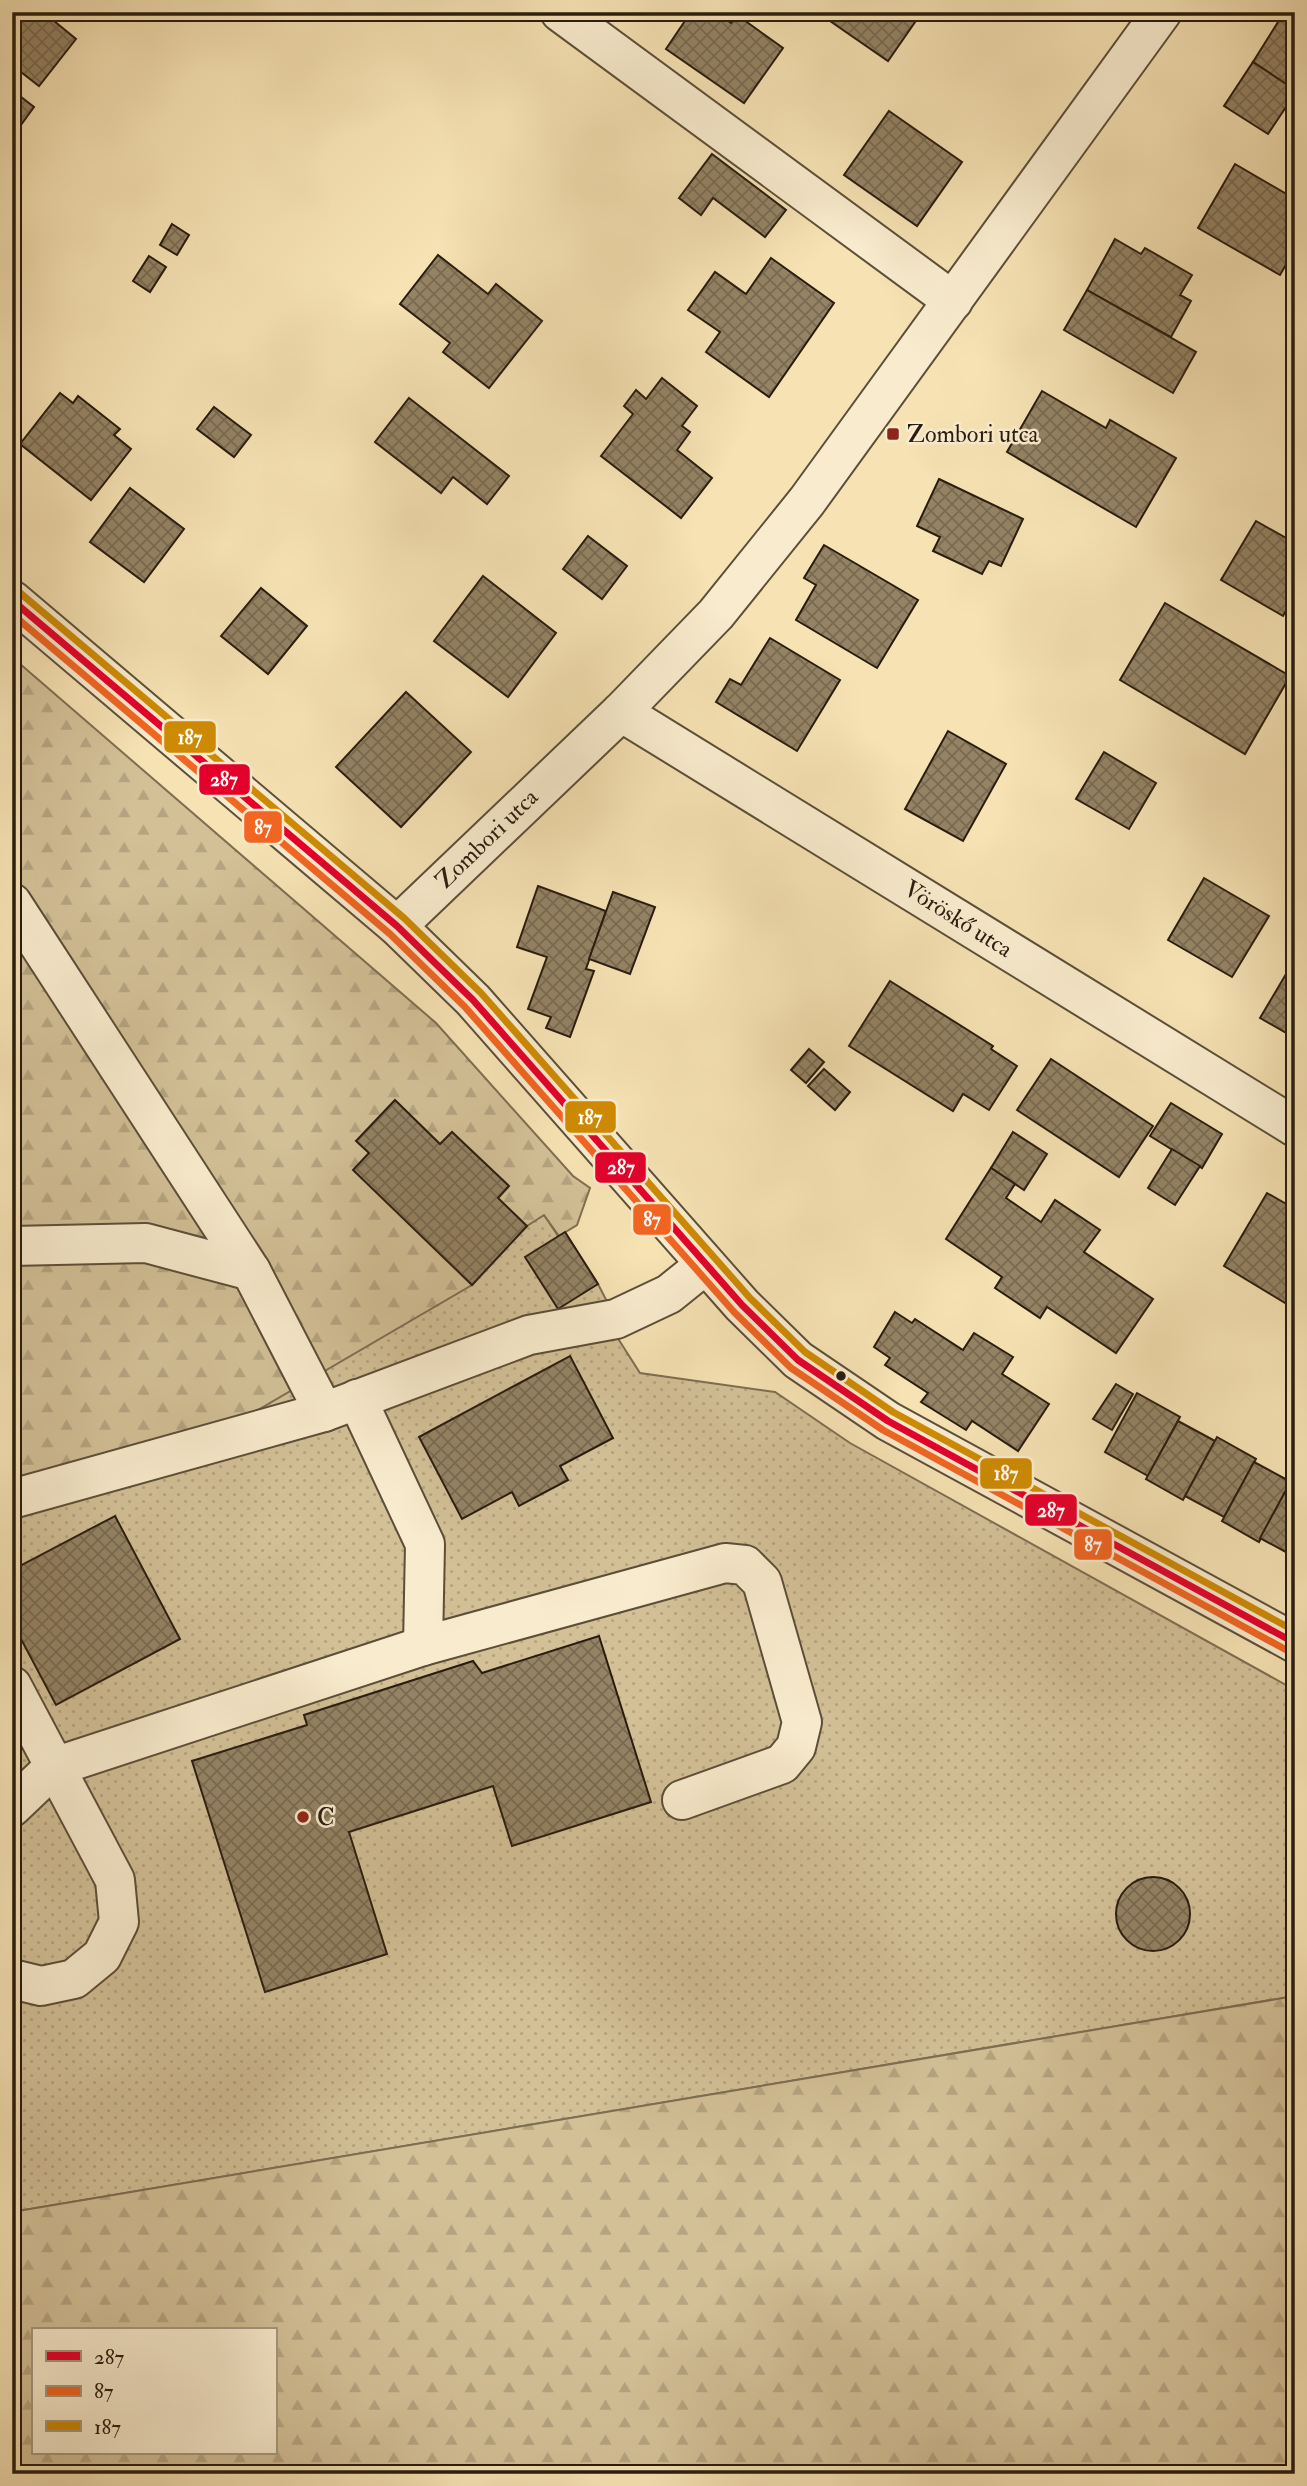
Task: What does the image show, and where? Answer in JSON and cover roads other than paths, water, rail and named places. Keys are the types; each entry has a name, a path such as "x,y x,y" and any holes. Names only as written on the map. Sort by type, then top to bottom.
{"street":[{"path":"559,12 953,301"},
{"name":"Zombori utca","path":"397,926 621,712 716,614 797,515 1162,12"},
{"path":"12,600 397,926 473,1000 532,1064 705,1265 773,1338 838,1389 888,1421 1295,1643"},
{"name":"Vöröskő utca","path":"621,712 1295,1127"},
{"path":"12,903 341,1406 425,1544 424,1646"},
{"path":"12,1246 146,1243 251,1272"},
{"path":"12,1499 341,1406 528,1335 616,1319 669,1294 705,1265"},
{"path":"12,1807 54,1768 424,1646 725,1563 745,1565 762,1583 802,1722 796,1747 782,1764 682,1800"},
{"path":"12,1686 115,1880 118,1922 102,1956 74,1979 41,1986 12,1979"}],"place":[{"name":"Zombori utca","path":"893,434"},
{"name":"C","path":"303,1817"}]}
